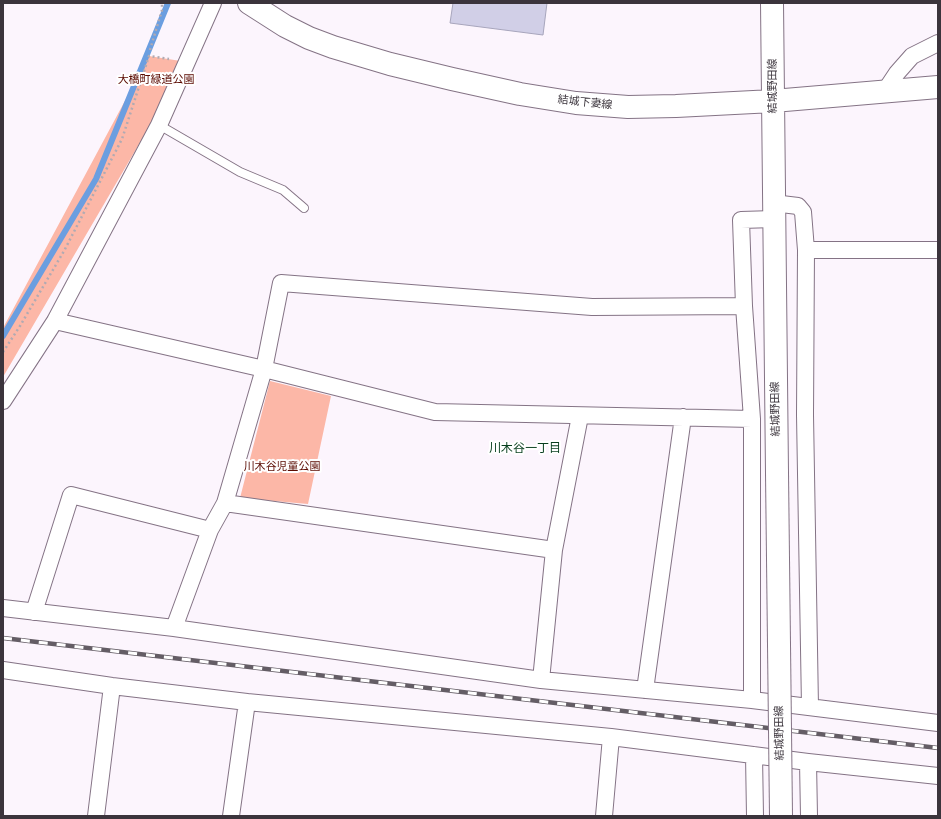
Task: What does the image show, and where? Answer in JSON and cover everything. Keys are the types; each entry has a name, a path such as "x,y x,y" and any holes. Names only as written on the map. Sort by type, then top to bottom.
{"main road":[{"name":"結城下妻線","path":"249,3 285,26 309,38 333,47 390,64 520,94 576,103 628,107 676,106 773,101 938,87"},
{"name":"結城野田線","path":"772,3 773,211 781,816"}],"street":[{"path":"3,401 55,321 160,125 214,3"},
{"path":"885,91 897,73 912,56 938,43"},
{"path":"752,700 752,419 744,306 741,220 798,206 803,212 806,250 805,415 810,707"},
{"path":"806,250 938,250"},
{"path":"174,628 210,530 225,503 264,368 281,283 592,307 744,306"},
{"path":"55,321 264,368 435,412 752,419"},
{"path":"541,680 554,550 580,416"},
{"path":"645,690 683,417"},
{"path":"34,612 71,495 210,530"},
{"path":"225,503 554,550"},
{"path":"3,608 174,628 541,680 752,700 938,723"},
{"path":"3,670 112,686 247,702 612,737 808,762 938,776"},
{"path":"96,816 112,686"},
{"path":"230,816 247,702"},
{"path":"604,816 612,737"},
{"path":"754,755 755,816"},
{"path":"808,762 809,816"}],"lane":[{"path":"160,125 240,172 283,190 304,208"}],"path":[{"path":"150,50 162,10 162,3"},
{"path":"3,352 64,251 122,139 149,56"}],"green space":[{"name":"大橋町緑道公園","path":"149,56 187,62 3,377 3,328"},
{"name":"川木谷児童公園","path":"270,381 331,396 308,504 240,498"}],"building":[{"path":"453,3 547,3 543,35 450,23"}],"waterway":[{"path":"3,336 96,179 168,3"}],"railway":[{"path":"3,638 938,748"}],"district":[{"name":"川木谷一丁目","path":"525,449"}]}
